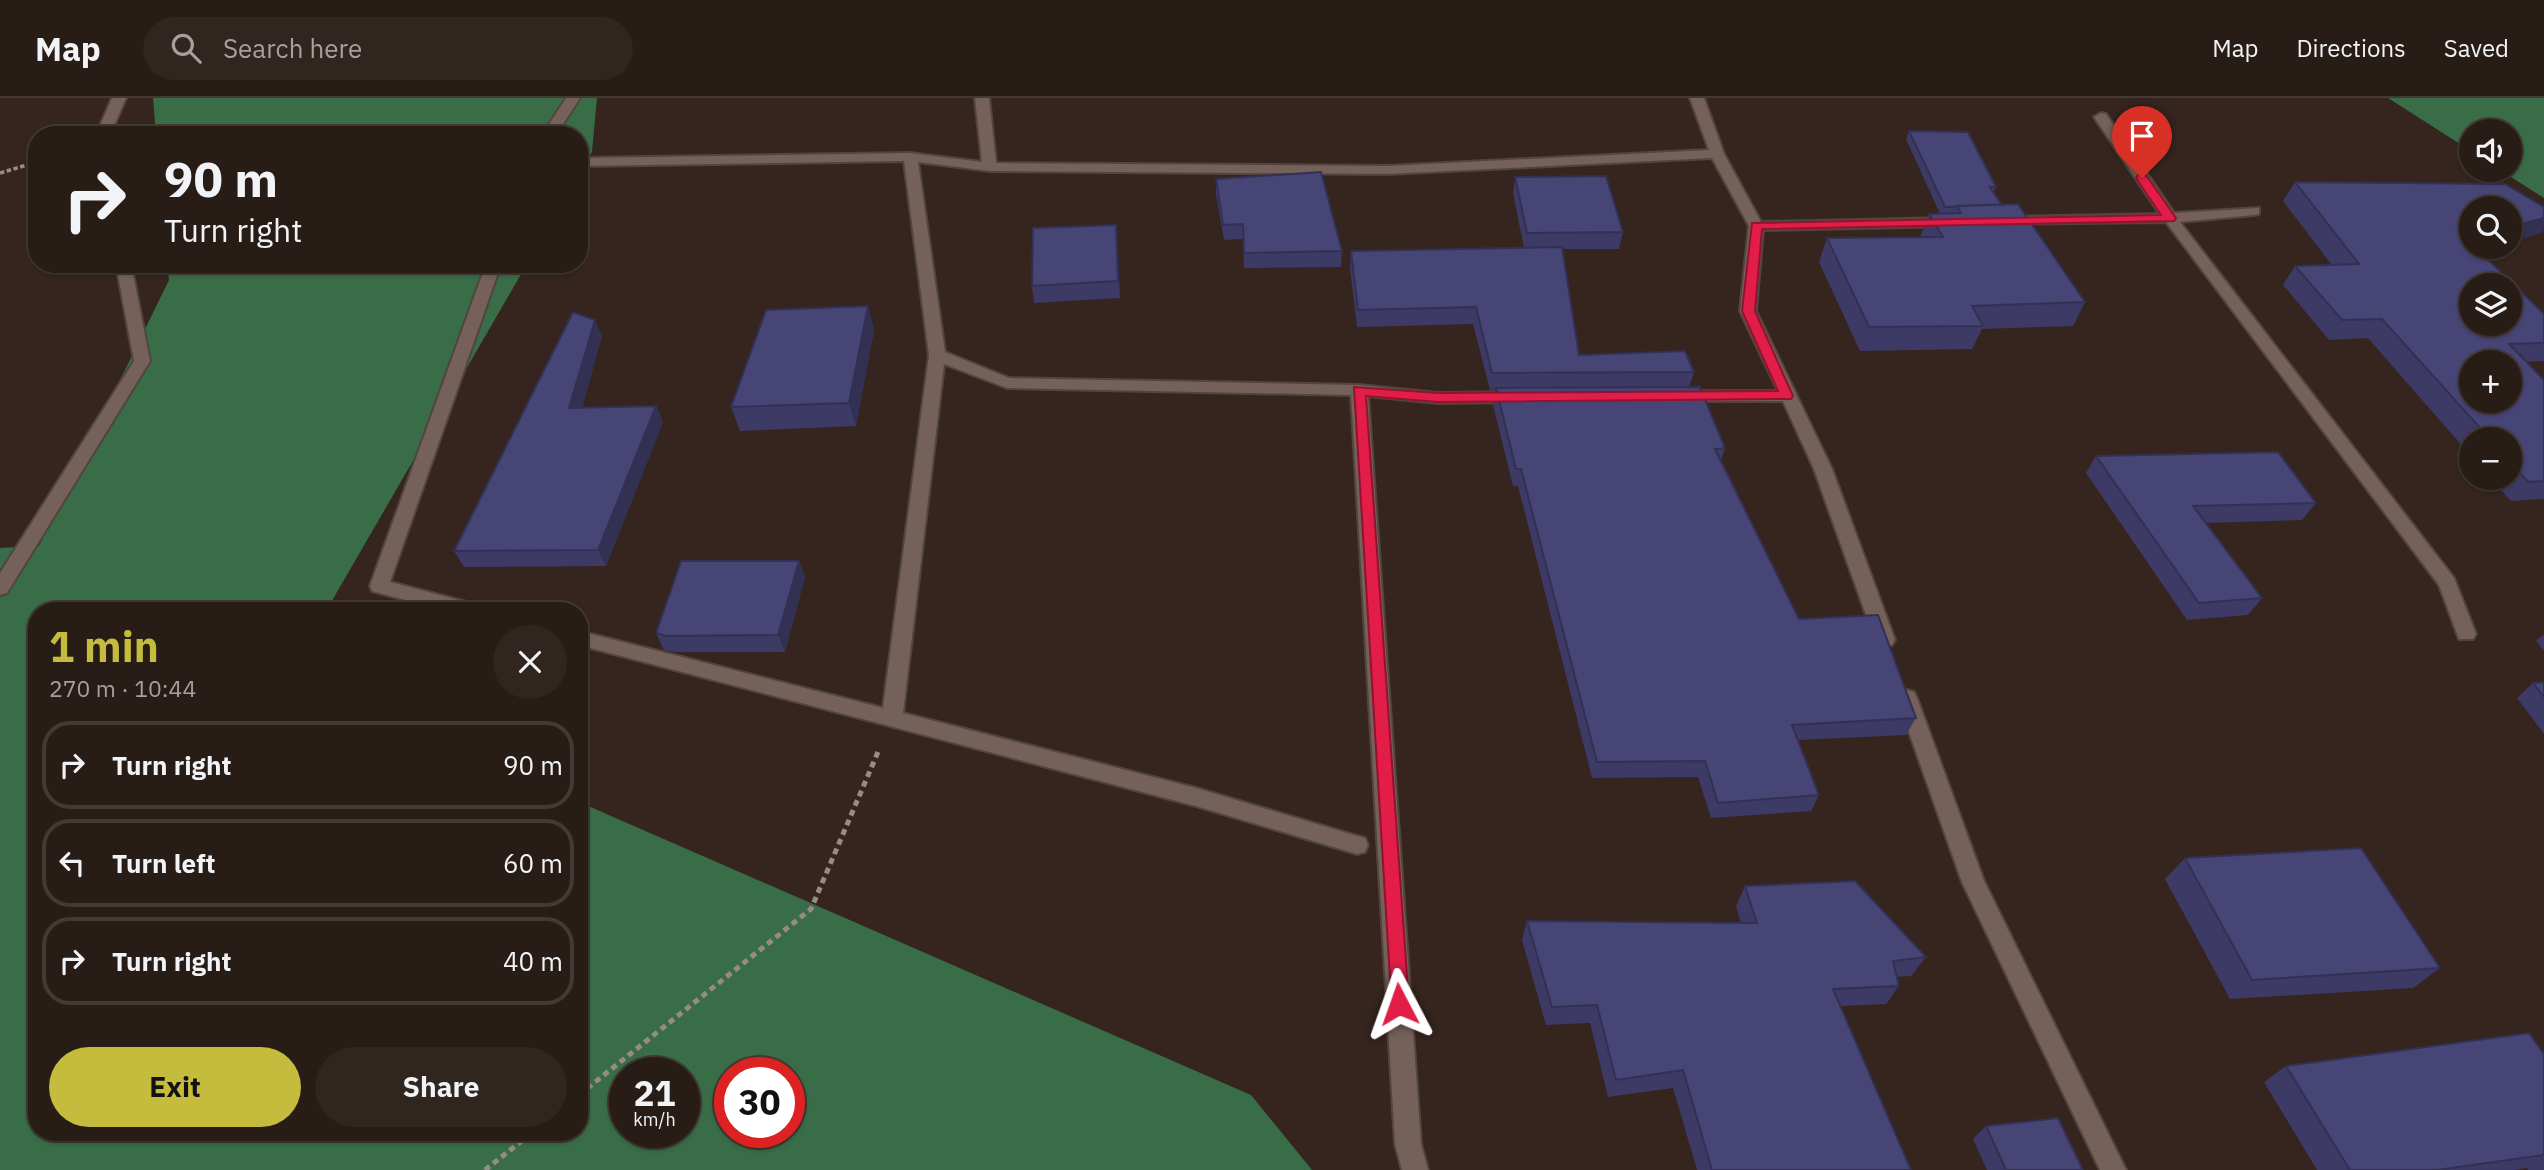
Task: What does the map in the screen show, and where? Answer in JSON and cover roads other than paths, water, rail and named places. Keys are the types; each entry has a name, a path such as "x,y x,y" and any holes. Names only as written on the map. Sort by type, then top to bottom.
{"street":[{"path":"107,126 119,98"},
{"path":"555,126 573,98"},
{"path":"982,98 990,167"},
{"path":"1697,98 1717,154 1756,226 1748,311 1786,396 1823,469 1973,881 2112,1170"},
{"path":"2101,117 2170,218 2447,583 2466,634"},
{"path":"588,162 910,157 990,167 1387,170 1717,154"},
{"path":"892,719 937,355 910,157"},
{"path":"1990,222 2170,218 2254,211"},
{"path":"1756,226 1963,222"},
{"path":"0,588 142,361 125,273"},
{"path":"440,602 379,586 491,273"},
{"path":"937,355 1007,383 1359,390 1438,398 1536,397"},
{"path":"1359,390 1407,1130 1415,1170"},
{"path":"1661,396 1786,396"},
{"path":"588,640 1196,797 1357,845"}]}
